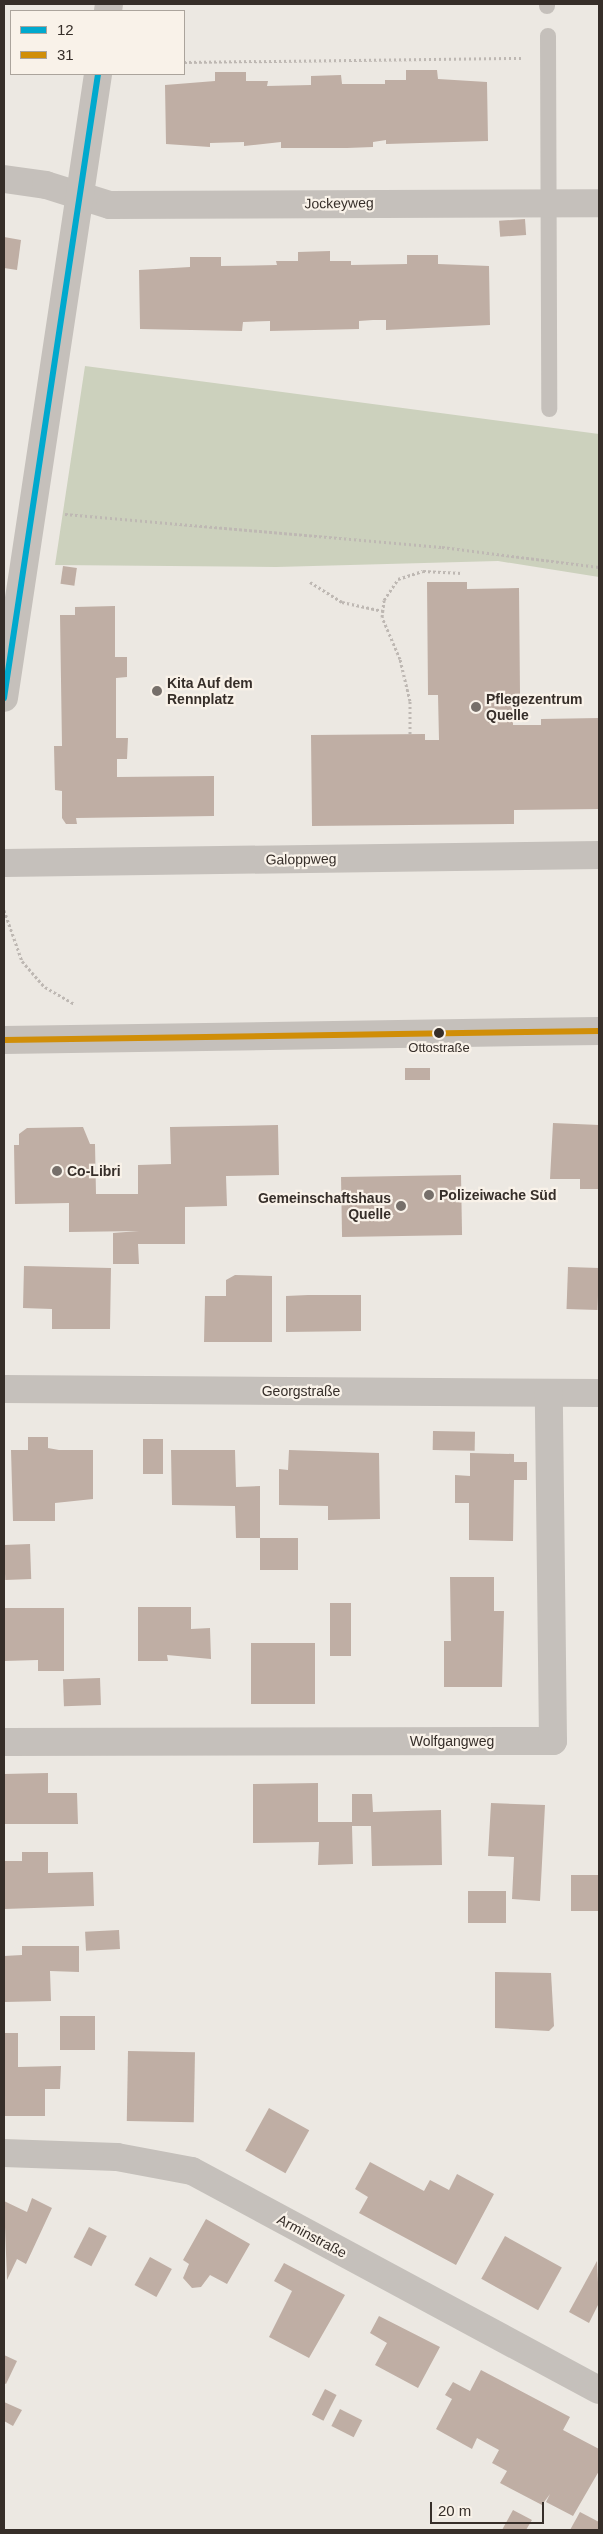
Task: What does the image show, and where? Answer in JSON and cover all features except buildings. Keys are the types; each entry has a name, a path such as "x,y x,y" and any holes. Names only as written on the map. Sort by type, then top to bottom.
{"street":[{"path":"4,698 98,75"},
{"name":"Jockeyweg","path":"4,179 110,205 547,201 599,203"},
{"name":"Galoppweg","path":"4,863 599,855"},
{"path":"4,1040 76,1042 194,1036 599,1031"},
{"name":"Georgstraße","path":"4,1388 599,1393"},
{"name":"Wolfgangweg","path":"4,1742 553,1741 549,1393"},
{"name":"Arminstraße","path":"4,2153 117,2157 192,2171 599,2390"}],"lane":[{"path":"548,36 549,409"}],"path":[{"path":"185,62 548,57"},
{"path":"32,511 442,547 599,567"},
{"path":"410,734 405,678 383,611 384,600 398,579 423,571 462,573"},
{"path":"310,582 342,602 383,611"},
{"path":"4,910 22,961 45,987 75,1002 76,1042"}],"green space":[{"path":"85,366 599,434 599,577 498,561 276,567 55,565"}],"transit line":[{"name":"12","path":"4,698 98,75"},
{"name":"31","path":"4,1040 599,1031"}],"place":[{"name":"Kita Auf dem Rennplatz","path":"157,691"},
{"name":"Pflegezentrum Quelle","path":"476,707"},
{"name":"Ottostraße","path":"439,1033"},
{"name":"Co-Libri","path":"57,1171"},
{"name":"Polizeiwache Süd","path":"429,1195"},
{"name":"Gemeinschaftshaus Quelle","path":"401,1206"}]}
